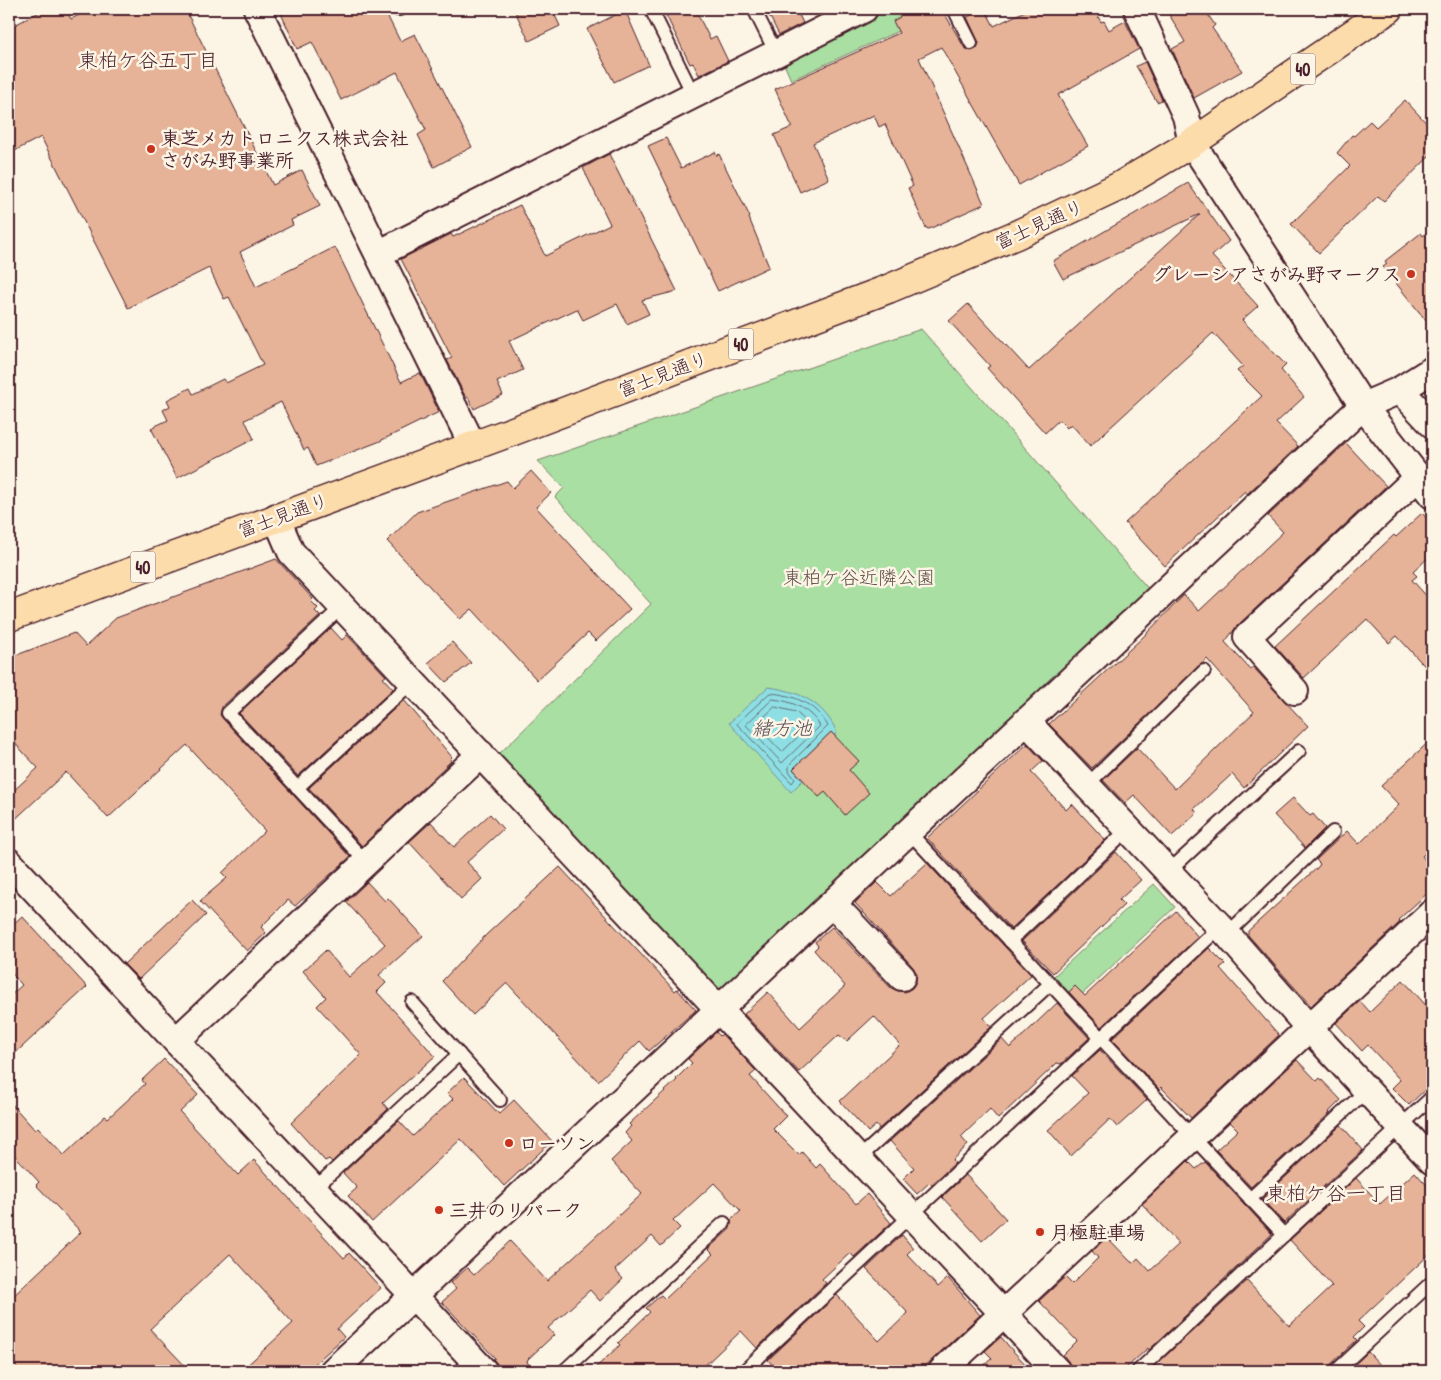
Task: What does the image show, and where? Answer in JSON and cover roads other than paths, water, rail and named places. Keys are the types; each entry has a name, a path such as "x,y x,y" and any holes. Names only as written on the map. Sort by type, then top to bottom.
{"main road":[{"name":"富士見通り","path":"9,617 276,517 473,446 888,289 1016,236 1118,187 1192,143 1389,9"}],"street":[{"path":"257,9 380,253 473,446"},
{"path":"380,253 864,9"},
{"path":"1137,9 1186,116 1192,143 1363,406 1426,486 1247,637 1295,691"},
{"path":"333,1371 720,1011 1026,721 1363,406 1400,390 1432,370"},
{"path":"1400,390 1432,424"},
{"path":"276,517 291,552 1057,1371"},
{"path":"1026,721 1224,931 1309,1028 1432,1161"},
{"path":"176,1041 481,754"},
{"path":"9,862 484,1371"},
{"path":"833,904 902,977"},
{"path":"942,1371 1432,913"}],"lane":[{"path":"651,9 693,94"},
{"path":"754,9 776,53"},
{"path":"954,9 971,43"},
{"path":"342,607 228,713 366,862"},
{"path":"1087,785 1204,672"},
{"path":"297,788 412,682"},
{"path":"1168,872 1299,751"},
{"path":"1010,941 1128,829"},
{"path":"909,832 1284,1235"},
{"path":"744,1371 1101,1039 1333,832"},
{"path":"858,1159 1050,984"},
{"path":"412,1002 500,1100"},
{"path":"314,1189 459,1054"},
{"path":"1250,1199 1366,1090"},
{"path":"1138,1371 1432,1097"},
{"path":"564,1371 724,1223"},
{"path":"1336,1371 1432,1282"}],"water":[{"name":"緒方池","path":"768,687 790,691 817,705 836,730 835,736 831,732 793,769 803,780 791,792 729,723"}],"place":[{"name":"東芝メカトロニクス株式会社 さがみ野事業所","path":"151,149"},
{"name":"グレーシアさがみ野マークス","path":"1411,274"},
{"name":"ローソン","path":"509,1143"},
{"name":"三井のリパーク","path":"439,1210"},
{"name":"月極駐車場","path":"1040,1232"}],"district":[{"name":"東柏ケ谷五丁目","path":"148,59"},
{"name":"東柏ケ谷一丁目","path":"1336,1192"}],"park label":[{"name":"東柏ケ谷近隣公園","path":"859,577"}]}
